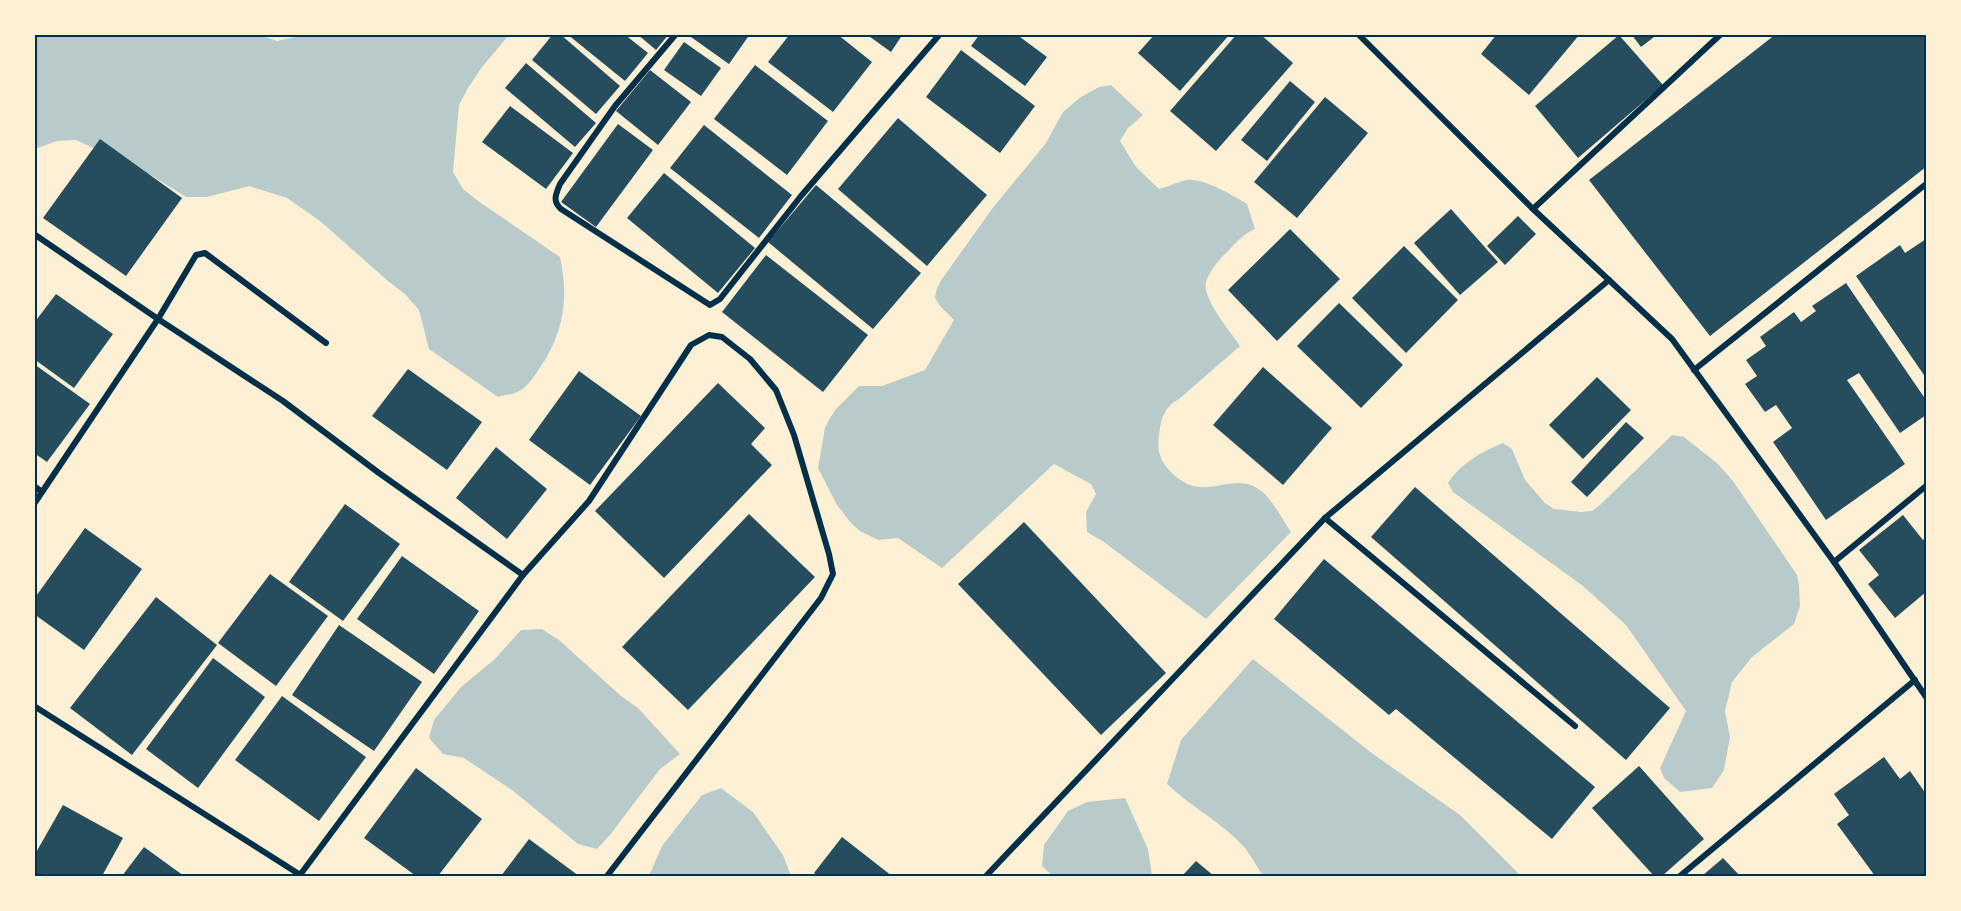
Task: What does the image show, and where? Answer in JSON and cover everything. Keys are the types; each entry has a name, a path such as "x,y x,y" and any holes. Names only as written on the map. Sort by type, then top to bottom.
{"street":[{"path":"676,34 615,106 560,184 555,194 555,201 561,209 710,305 720,299 801,196 940,34"},
{"path":"1358,34 1533,209 1672,339 1834,562 1926,697"},
{"path":"1533,209 1721,34"},
{"path":"1694,370 1926,184"},
{"path":"34,234 158,319 283,400 379,473 523,575"},
{"path":"34,504 158,319 196,255 205,253 326,343"},
{"path":"986,876 1325,518 1609,280"},
{"path":"34,706 301,876 523,575 589,501 691,345 709,335 722,337 750,359 776,390 794,435 829,554 832,574 821,598 607,876"},
{"path":"34,486 42,492"},
{"path":"1834,562 1926,486"},
{"path":"1325,518 1575,726"},
{"path":"1680,876 1915,680"}],"shaded area":[{"path":"257,34 277,41 308,34 509,35 482,67 459,105 453,172 463,189 478,201 560,257 564,301 559,329 547,356 524,388 498,397 429,349 419,310 405,294 320,221 287,198 249,186 207,197 186,197 151,175 76,140 57,141 35,149 34,35"},
{"path":"1111,85 1143,115 1128,128 1120,141 1136,167 1159,189 1193,180 1226,192 1247,204 1255,229 1243,236 1221,258 1206,282 1208,297 1240,346 1168,407 1161,423 1159,451 1170,471 1182,481 1193,486 1236,483 1257,488 1272,502 1291,532 1206,619 1104,542 1087,532 1086,512 1096,494 1091,484 1054,464 942,568 898,538 878,540 860,531 837,505 818,468 825,428 830,418 859,386 882,386 925,370 954,320 935,298 942,279 992,209 1046,143 1063,112 1081,97 1099,87"},
{"path":"1672,435 1684,437 1718,464 1733,481 1797,575 1800,606 1794,624 1752,657 1732,682 1725,711 1730,737 1724,770 1712,788 1680,792 1664,778 1660,768 1686,711 1626,625 1583,586 1453,492 1448,483 1472,459 1503,443 1512,449 1525,480 1545,503 1554,509 1592,511"},
{"path":"542,629 559,640 621,696 638,708 680,754 660,769 597,849 578,844 512,790 464,758 443,754 429,738 434,720 461,687 495,659 521,630"},
{"path":"1253,659 1373,754 1460,815 1521,876 1263,876 1248,851 1236,839 1167,784 1181,740"},
{"path":"721,788 753,812 783,855 791,876 649,876 662,846 702,795"},
{"path":"1125,798 1148,849 1152,876 1053,876 1042,866 1044,845 1068,811 1087,802"}],"building":[{"path":"553,34 560,34 620,86 596,114 532,60"},
{"path":"567,34 624,34 648,53 625,81"},
{"path":"637,34 669,34 656,50"},
{"path":"693,34 750,34 729,64 691,37"},
{"path":"790,34 837,34 872,62 833,112 768,62"},
{"path":"866,34 903,34 891,52"},
{"path":"980,34 1016,34 1047,57 1025,86 971,46"},
{"path":"1155,34 1230,34 1180,91 1138,53"},
{"path":"1237,34 1260,34 1293,63 1216,151 1170,111"},
{"path":"1497,34 1580,34 1529,95 1481,54"},
{"path":"1631,34 1658,34 1641,47"},
{"path":"1776,34 1926,34 1926,167 1710,336 1589,180"},
{"path":"1619,35 1663,85 1578,158 1535,106"},
{"path":"684,42 721,68 701,96 664,70"},
{"path":"961,50 1035,106 1000,153 926,97"},
{"path":"526,63 596,123 575,147 505,88"},
{"path":"755,65 828,121 787,175 714,119"},
{"path":"650,70 691,102 658,145 616,111"},
{"path":"1290,81 1315,102 1267,161 1241,140"},
{"path":"1325,97 1368,133 1297,218 1254,182"},
{"path":"510,106 573,153 546,189 482,142"},
{"path":"898,118 987,195 927,266 838,189"},
{"path":"618,124 653,150 596,227 561,202"},
{"path":"704,125 792,195 759,238 670,168"},
{"path":"100,139 182,198 126,276 43,218"},
{"path":"664,173 755,248 718,293 627,218"},
{"path":"816,185 921,273 873,329 768,242"},
{"path":"1451,209 1498,262 1460,295 1414,243"},
{"path":"1518,216 1536,234 1505,265 1487,246"},
{"path":"1290,229 1340,279 1277,341 1228,290"},
{"path":"1926,239 1926,378 1856,276 1900,245 1905,253"},
{"path":"1404,246 1458,300 1406,353 1352,298"},
{"path":"766,255 868,335 823,392 722,312"},
{"path":"1846,283 1926,400 1926,415 1900,433 1859,373 1847,380 1905,464 1826,520 1773,442 1792,428 1776,405 1765,412 1745,384 1757,376 1746,360 1766,346 1760,337 1794,312 1801,322 1816,311 1812,306"},
{"path":"56,294 113,334 74,388 34,359 34,323"},
{"path":"1339,303 1403,365 1361,408 1297,346"},
{"path":"34,364 90,404 47,462 34,453"},
{"path":"1263,367 1332,428 1283,485 1213,425"},
{"path":"408,369 482,422 447,470 372,416"},
{"path":"579,371 641,416 590,485 529,440"},
{"path":"1597,377 1631,410 1583,459 1549,425"},
{"path":"718,383 765,428 751,444 772,465 664,578 595,511"},
{"path":"1626,422 1644,438 1587,497 1571,482"},
{"path":"496,447 547,489 507,539 456,498"},
{"path":"1415,487 1670,708 1626,760 1371,537"},
{"path":"345,504 400,544 343,621 289,582"},
{"path":"749,514 815,577 688,710 622,647"},
{"path":"1903,515 1923,540 1926,537 1926,592 1895,618 1868,584 1879,575 1859,550"},
{"path":"1024,522 1166,673 1101,735 958,584"},
{"path":"85,528 142,569 84,650 34,614 34,599"},
{"path":"402,556 479,611 434,674 357,619"},
{"path":"1324,559 1595,787 1552,839 1396,709 1389,715 1274,619"},
{"path":"270,574 328,616 276,686 218,643"},
{"path":"156,597 217,645 132,755 70,708"},
{"path":"339,625 422,682 374,751 292,695"},
{"path":"213,658 265,697 198,788 146,749"},
{"path":"282,696 366,757 319,821 235,760"},
{"path":"1884,757 1900,779 1910,771 1926,794 1926,876 1875,876 1837,824 1849,815 1834,794"},
{"path":"1639,766 1704,839 1662,876 1654,876 1592,808"},
{"path":"416,768 482,819 438,876 416,876 364,838"},
{"path":"63,805 123,838 102,876 34,876 34,856"},
{"path":"842,837 892,876 818,876 814,873"},
{"path":"529,839 579,876 501,876"},
{"path":"144,847 184,876 122,876"},
{"path":"1723,858 1740,876 1702,876"},
{"path":"1196,861 1214,876 1182,876"}]}
